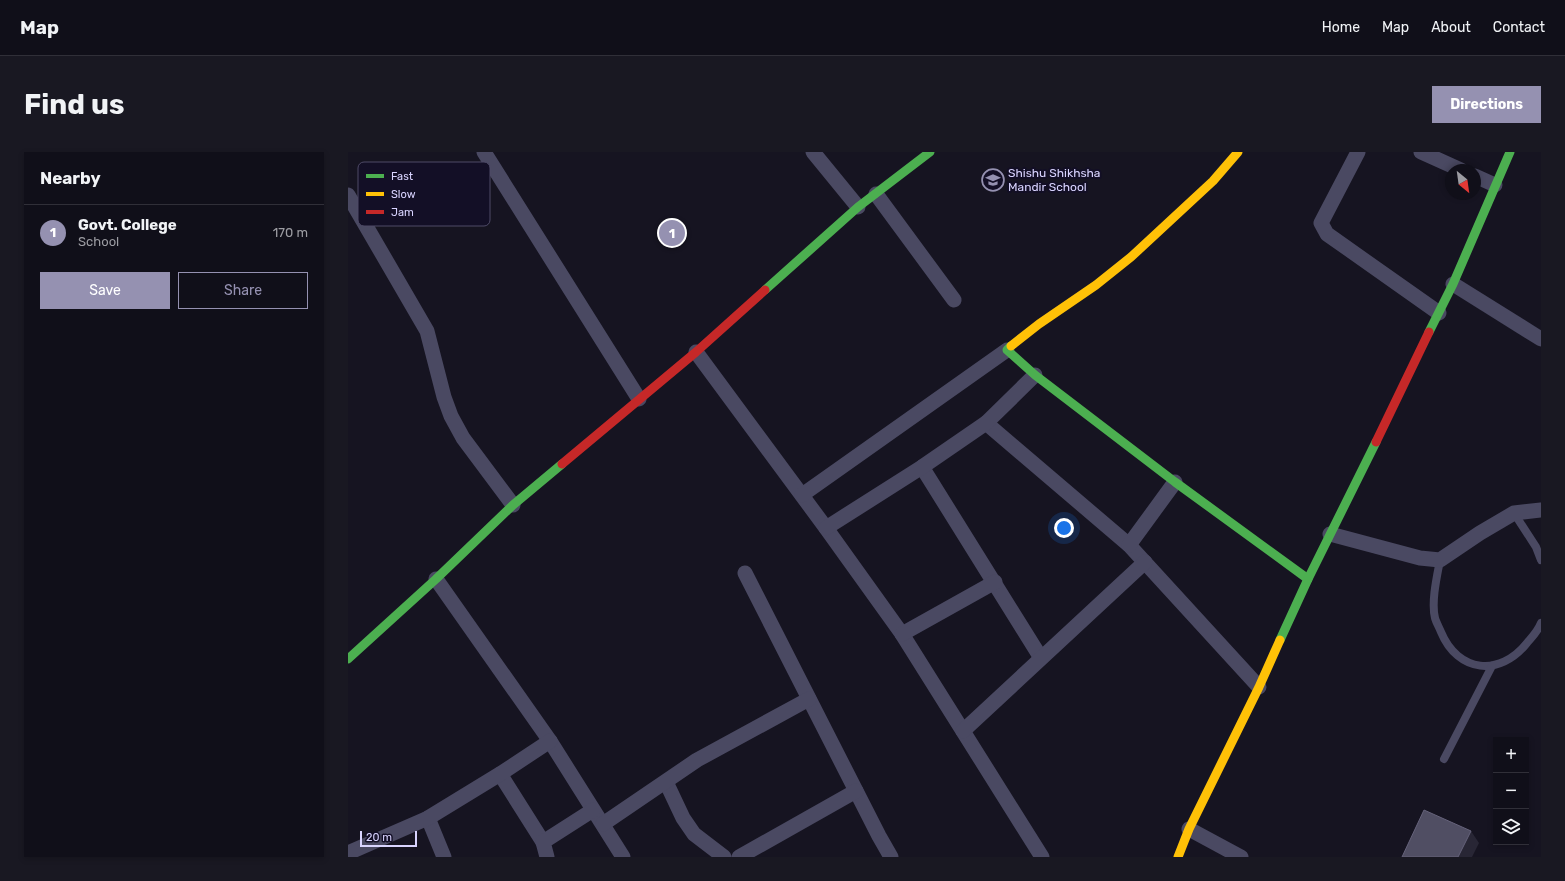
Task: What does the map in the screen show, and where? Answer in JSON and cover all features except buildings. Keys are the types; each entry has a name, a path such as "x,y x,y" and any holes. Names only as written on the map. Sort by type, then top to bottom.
{"main road":[{"path":"348,659 436,579 513,505 696,352 858,207 930,152"},
{"path":"1238,152 1232,161 1213,180 1126,261 1097,284 1023,336 1007,350 1035,375 1175,482 1308,579"},
{"path":"1178,857 1189,830 1259,687 1308,579 1453,284 1510,152"}],"street":[{"path":"484,152 639,399"},
{"path":"812,152 858,207"},
{"path":"1358,152 1321,223 1323,228 1327,234 1439,313"},
{"path":"1421,152 1448,164"},
{"path":"1481,179 1496,186"},
{"path":"876,194 954,300"},
{"path":"348,195 358,212"},
{"path":"366,226 427,331 444,397 451,416 464,438 513,505"},
{"path":"1453,284 1541,339"},
{"path":"802,495 1007,350"},
{"path":"696,352 802,495 902,634 1042,857"},
{"path":"826,528 922,467 986,423 1035,375"},
{"path":"986,423 1129,546 1259,687"},
{"path":"922,467 1041,658"},
{"path":"1129,546 1175,482"},
{"path":"1330,534 1420,558 1440,560 1480,533 1514,513 1541,510"},
{"path":"963,731 1145,562"},
{"path":"745,573 891,857"},
{"path":"436,579 550,741 623,857"},
{"path":"902,634 995,582"},
{"path":"603,824 697,760 809,699"},
{"path":"348,853 428,818 500,774 550,741"},
{"path":"500,774 543,842 547,857"},
{"path":"666,782 683,818 694,834 724,857"},
{"path":"739,857 856,791"},
{"path":"543,842 593,810"},
{"path":"428,818 444,857"},
{"path":"1189,830 1241,857"}],"lane":[{"path":"1514,513 1536,547 1541,560"},
{"path":"1440,560 1435,593 1435,617 1444,641 1458,656 1475,666 1492,666 1512,658 1525,646 1539,629 1541,623"},
{"path":"1444,759 1492,666"}],"traffic: fast":[{"path":"765,290 858,207 930,152"},
{"path":"1429,332 1453,284 1510,152"},
{"path":"1011,346 1007,350 1035,375 1175,482 1308,579"},
{"path":"1280,640 1308,579 1376,442"},
{"path":"348,659 436,579 513,505 562,464"}],"traffic: slow":[{"path":"1011,346 1039,324 1096,285 1131,257 1213,181 1238,152"},
{"path":"1178,857 1189,829 1259,687 1280,640"}],"traffic: jam":[{"path":"562,464 696,352 765,290"},
{"path":"1376,442 1429,332"}],"place":[{"name":"Shishu Shikhsha Mandir School","path":"993,180"},
{"name":"Govt. College","path":"672,233"}]}
